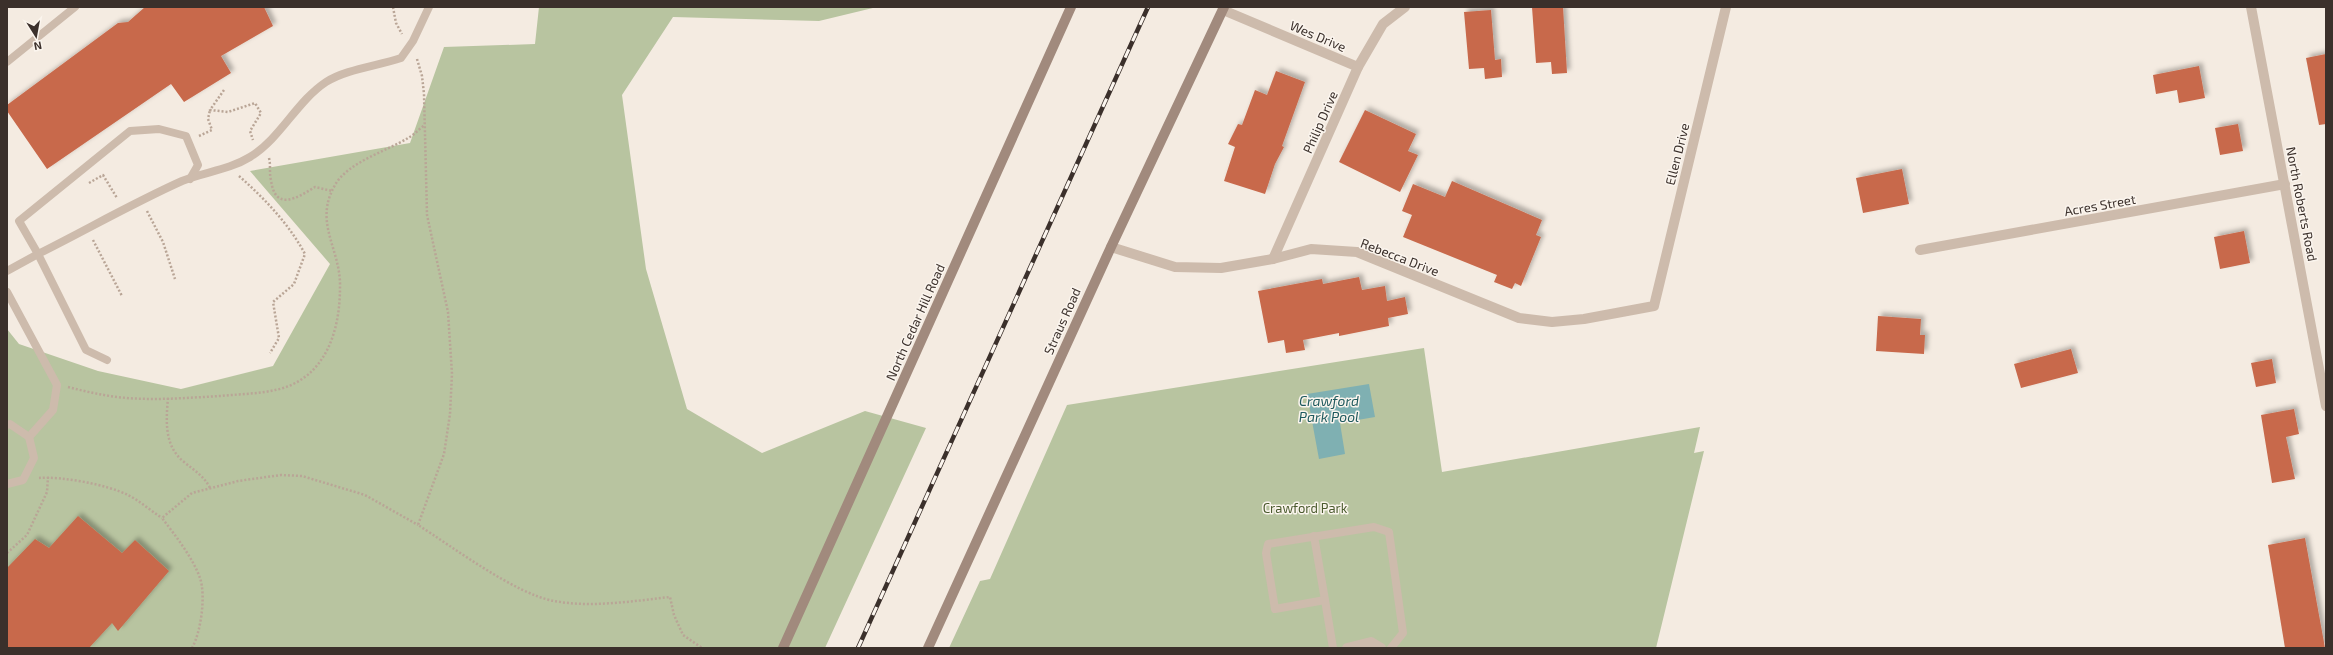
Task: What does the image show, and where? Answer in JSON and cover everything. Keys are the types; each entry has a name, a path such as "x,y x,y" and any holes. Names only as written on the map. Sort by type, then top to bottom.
{"street":[{"name":"North Cedar Hill Road","path":"783,648 1071,7"},
{"name":"Philip Drive","path":"1273,259 1358,67 1383,24 1405,7"},
{"name":"Ellen Drive","path":"1654,306 1726,7"},
{"name":"North Roberts Road","path":"2251,7 2326,406"},
{"name":"Wes Drive","path":"1223,8 1358,67"},
{"name":"Straus Road","path":"928,648 1111,246 1223,8"},
{"name":"Acres Street","path":"1920,250 2285,184"},
{"name":"Rebecca Drive","path":"1111,246 1175,267 1221,268 1273,259 1310,249 1357,252 1519,318 1552,322 1576,320 1654,306"},
{"path":"1346,648 1371,642 1381,648"}],"lane":[{"path":"7,62 75,7"},
{"path":"7,271 87,229 190,179 228,167 250,157 273,139 300,106 326,82 348,72 401,58 413,41 429,7"},
{"path":"107,360 86,350 38,254 19,221 130,132 159,129 186,136 198,165 190,179"},
{"path":"7,292 57,385 53,410 29,437"},
{"path":"7,425 10,424 29,437 34,458 23,480 7,484"},
{"path":"1325,600 1275,609 1266,553 1268,544 1374,527 1389,532 1403,633 1391,648"},
{"path":"1314,536 1334,648"}],"path":[{"path":"393,7 396,23 405,39"},
{"path":"415,54 422,76 425,125 427,215 448,312 452,374 450,414 444,454 418,525"},
{"path":"210,110 208,119 212,130"},
{"path":"57,385 104,396 193,398 276,390 298,381 312,370 325,353 334,334 339,312 340,285 326,222 327,203 334,187 354,166 409,138 425,125"},
{"path":"228,167 268,204 298,241 306,254 294,284 273,302 279,338 270,353"},
{"path":"85,185 103,175 124,211"},
{"path":"142,202 163,242 175,279"},
{"path":"87,229 122,296"},
{"path":"168,398 166,423 168,440 182,461 206,479 210,488"},
{"path":"162,518 192,493 238,481 281,475 302,476 365,496 418,525 522,589 554,601 619,602 670,597 674,614 683,635 702,648"},
{"path":"7,553 27,535 48,492 48,477 97,486 127,495 162,518 179,541 201,579 203,608 196,641 192,648"}],"green space":[{"path":"539,7 877,7 819,21 673,17 622,95 646,269 687,409 762,453 865,411 926,428 825,648 7,648 7,329 19,344 98,371 181,389 273,366 330,264 250,171 410,143 444,47 535,44"},
{"name":"Crawford Park","path":"1424,348 1442,472 1700,427 1694,453 1704,451 1656,648 949,648 980,581 990,579 1067,405"}],"water":[{"name":"Crawford Park Pool","path":"1369,384 1375,417 1340,423 1345,454 1319,459 1307,394"}],"building":[{"path":"145,7 264,7 273,26 221,56 231,73 184,102 171,84 47,169 7,111 7,105 118,23 128,22"},
{"path":"1532,7 1563,7 1567,73 1552,74 1551,62 1536,63"},
{"path":"1491,10 1495,60 1501,59 1502,77 1485,79 1484,68 1469,69 1464,12"},
{"path":"2326,54 2326,124 2319,125 2306,58"},
{"path":"2199,66 2205,98 2179,103 2177,90 2156,94 2153,75"},
{"path":"1276,71 1305,82 1282,146 1284,147 1275,164 1265,194 1224,181 1235,147 1228,144 1238,124 1242,125 1255,90 1267,95"},
{"path":"1365,110 1416,134 1408,151 1418,155 1400,192 1339,162"},
{"path":"2238,124 2243,151 2220,155 2215,128"},
{"path":"1902,169 1909,204 1863,213 1856,178"},
{"path":"1452,181 1542,220 1536,235 1541,237 1521,286 1515,283 1512,289 1494,282 1497,275 1403,237 1412,215 1402,211 1413,184 1445,197"},
{"path":"2244,231 2250,263 2220,269 2214,237"},
{"path":"1359,277 1362,290 1385,286 1387,301 1405,297 1408,314 1388,318 1389,326 1339,336 1339,333 1303,340 1305,350 1286,353 1284,340 1268,343 1258,291 1322,279 1323,284"},
{"path":"1878,316 1921,319 1920,335 1925,335 1924,354 1876,351"},
{"path":"2071,349 2078,373 2021,388 2014,364"},
{"path":"2272,359 2276,383 2256,387 2251,363"},
{"path":"2294,409 2299,434 2286,437 2295,479 2272,483 2261,415"},
{"path":"78,516 122,553 135,540 169,571 118,631 112,623 89,648 7,648 7,568 35,539 49,548"},
{"path":"2305,538 2325,648 2285,648 2268,545"}],"railway":[{"path":"858,648 1148,7"}]}
